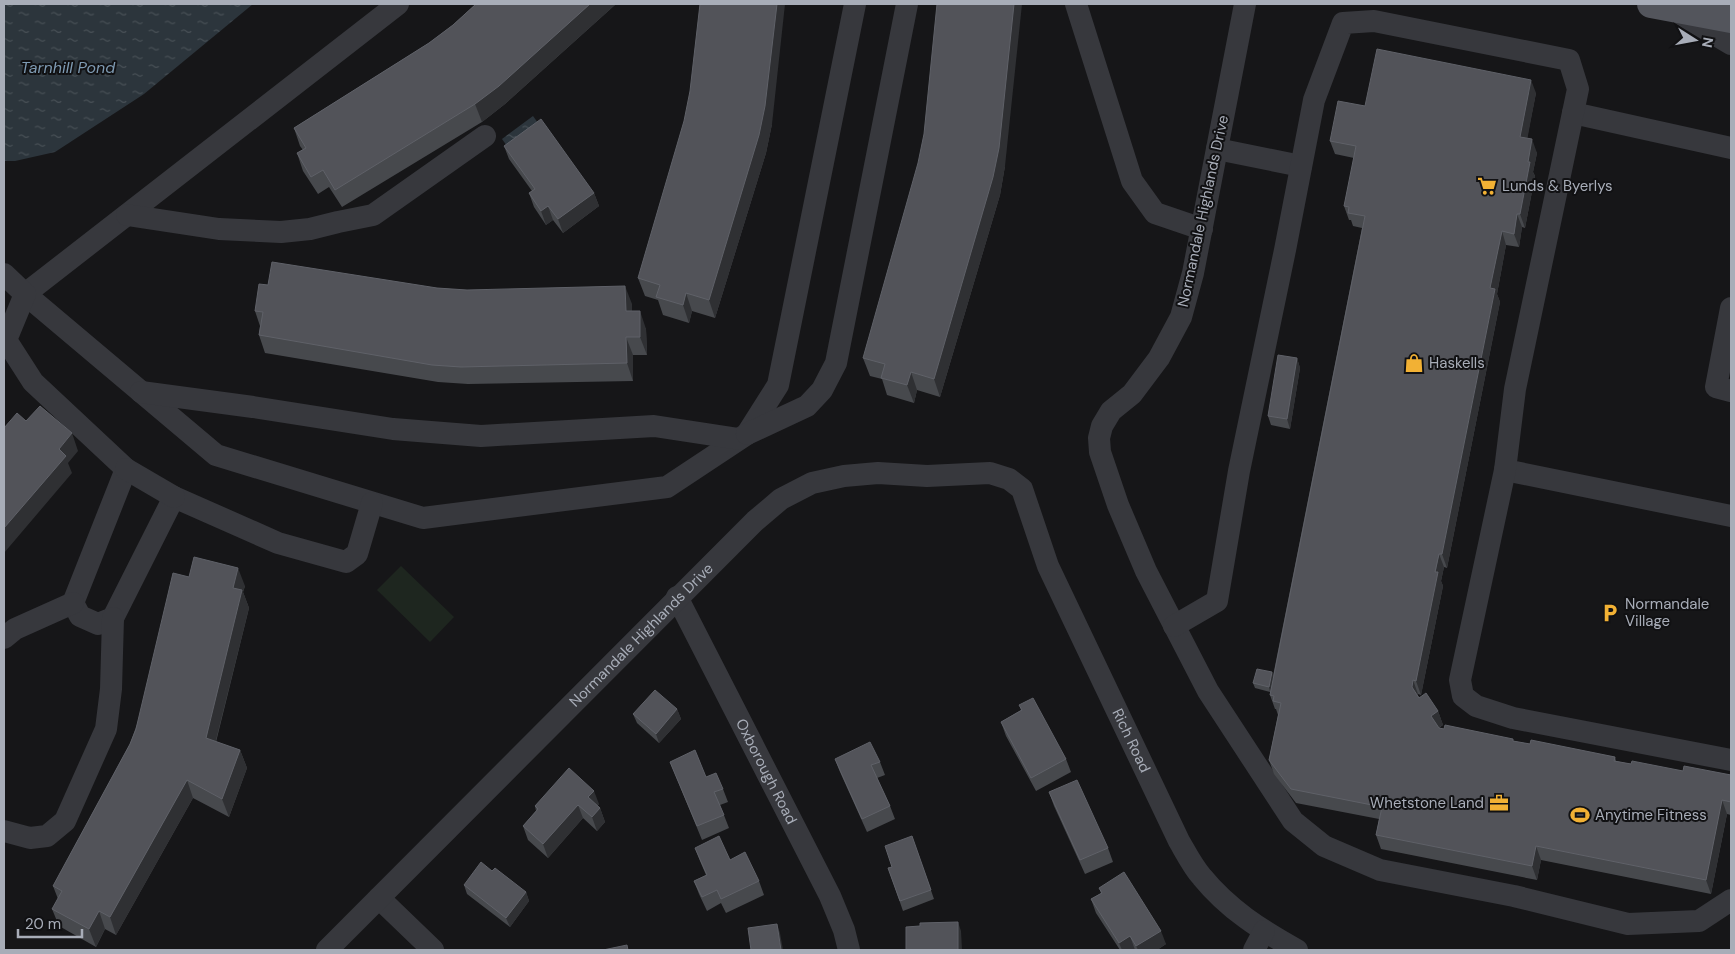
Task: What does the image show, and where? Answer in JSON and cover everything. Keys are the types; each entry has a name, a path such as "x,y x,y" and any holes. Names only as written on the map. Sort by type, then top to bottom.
{"main road":[{"path":"1661,6 1731,19"}],"street":[{"path":"372,503 357,554 346,562 278,543 174,497 126,469 33,382 6,340 25,294 398,4"},
{"path":"743,437 778,385 855,4"},
{"path":"4,274 25,294 216,455 423,518 668,487 743,437 807,406 822,390 836,363 907,4"},
{"path":"1076,4 1132,181 1155,213 1202,229"},
{"name":"Normandale Highlands Drive","path":"1174,626 1146,571 1118,504 1100,452 1099,438 1102,426 1111,411 1132,394 1159,358 1181,317 1202,229 1245,4"},
{"path":"1661,6 1731,44"},
{"path":"1731,760 1512,718 1476,706 1463,696 1460,680 1505,470 1515,389 1578,89 1569,60 1374,21 1342,23 1314,100 1239,471 1217,600 1174,626 1208,691 1293,821 1324,846 1380,870 1514,896 1628,924 1699,920 1731,900"},
{"path":"1573,113 1731,148"},
{"path":"127,215 219,229 281,232 310,229 373,216 485,136"},
{"path":"1217,149 1301,166"},
{"path":"1731,308 1716,387 1731,390"},
{"path":"141,392 393,429 481,436 654,426 743,437"},
{"path":"4,638 15,629 73,603 126,469"},
{"path":"1505,470 1731,516"},
{"name":"Normandale Highlands Drive","path":"327,950 677,597 781,498 812,483 844,476 878,473 926,476 990,473 1008,479 1022,489"},
{"name":"Rich Road","path":"1022,489 1048,566 1179,841 1201,876 1259,941 1297,950"},
{"path":"4,831 30,838 47,836 65,821 106,729 112,689 113,618 174,497"},
{"name":"Oxborough Road","path":"677,597 830,896 844,930 849,950"},
{"path":"73,603 80,616 98,624 113,618"},
{"path":"379,898 433,950"}],"shaded area":[{"path":"401,566 454,617 430,642 377,590"}],"water":[{"name":"Tarnhill Pond","path":"4,4 253,4 144,94 55,152 15,161 4,161"},
{"path":"533,116 543,130 512,153 502,139"}],"building":[{"path":"476,4 590,4 499,86 475,104 335,190 323,170 311,177 297,153 306,148 294,128 429,43"},
{"path":"700,4 777,4 765,106 759,135 709,300 686,293 683,305 656,297 660,285 638,278 684,121 690,91"},
{"path":"937,4 1014,4 999,148 993,177 934,379 911,372 907,385 881,378 885,364 863,358 918,163 924,134"},
{"path":"1377,49 1531,80 1520,137 1532,139 1528,162 1530,162 1520,214 1517,214 1514,234 1502,231 1490,288 1495,289 1442,554 1439,554 1435,572 1438,572 1416,681 1413,680 1412,687 1419,698 1426,693 1438,711 1431,716 1439,728 1444,729 1445,725 1530,744 1531,740 1615,757 1614,761 1631,764 1632,761 1683,771 1684,766 1731,775 1731,802 1722,800 1706,880 1536,846 1532,866 1376,835 1382,807 1291,789 1269,760 1281,703 1273,701 1274,696 1270,695 1365,216 1348,213 1349,207 1344,206 1356,146 1330,141 1338,101 1365,106"},
{"path":"541,119 594,193 558,219 548,206 541,211 529,193 535,189 504,146"},
{"path":"272,262 437,288 467,290 625,286 626,311 640,311 640,337 626,337 627,363 461,367 432,365 259,335 263,312 255,311 259,284 268,285"},
{"path":"1278,355 1297,358 1287,419 1268,416"},
{"path":"40,406 72,433 59,449 66,456 4,528 4,428 17,413 26,421"},
{"path":"194,557 238,568 233,588 242,590 206,738 240,750 222,799 187,780 110,917 99,911 89,929 52,909 62,891 53,886 130,744 136,729 173,573 189,577"},
{"path":"1257,669 1272,672 1269,687 1253,683"},
{"path":"655,690 677,709 656,734 633,714"},
{"path":"1033,698 1066,759 1031,778 1001,722 1022,710 1019,705"},
{"path":"870,742 880,762 871,765 890,806 862,819 835,759"},
{"path":"695,750 706,777 716,773 723,789 714,792 724,815 697,826 670,762"},
{"path":"569,768 594,791 588,797 600,808 592,817 578,805 543,844 523,826 538,809 535,806"},
{"path":"1077,780 1108,848 1080,860 1049,792"},
{"path":"719,836 730,860 745,852 759,881 721,899 717,890 702,897 694,881 707,875 695,848"},
{"path":"912,836 931,890 900,901 888,868 892,867 885,846"},
{"path":"481,862 492,871 495,868 526,892 506,918 464,885"},
{"path":"1124,872 1161,931 1136,946 1130,936 1119,943 1091,899 1102,893 1099,888"},
{"path":"958,922 958,950 906,950 906,927 920,926 920,923"},
{"path":"777,924 781,950 751,950 748,928"},
{"path":"627,945 628,950 603,950"}],"place":[{"name":"Lunds & Byerlys","path":"1487,186"},
{"name":"Haskells","path":"1414,363"},
{"name":"Normandale Village","path":"1610,613"},
{"name":"Whetstone Land","path":"1499,803"},
{"name":"Anytime Fitness","path":"1580,815"}]}
